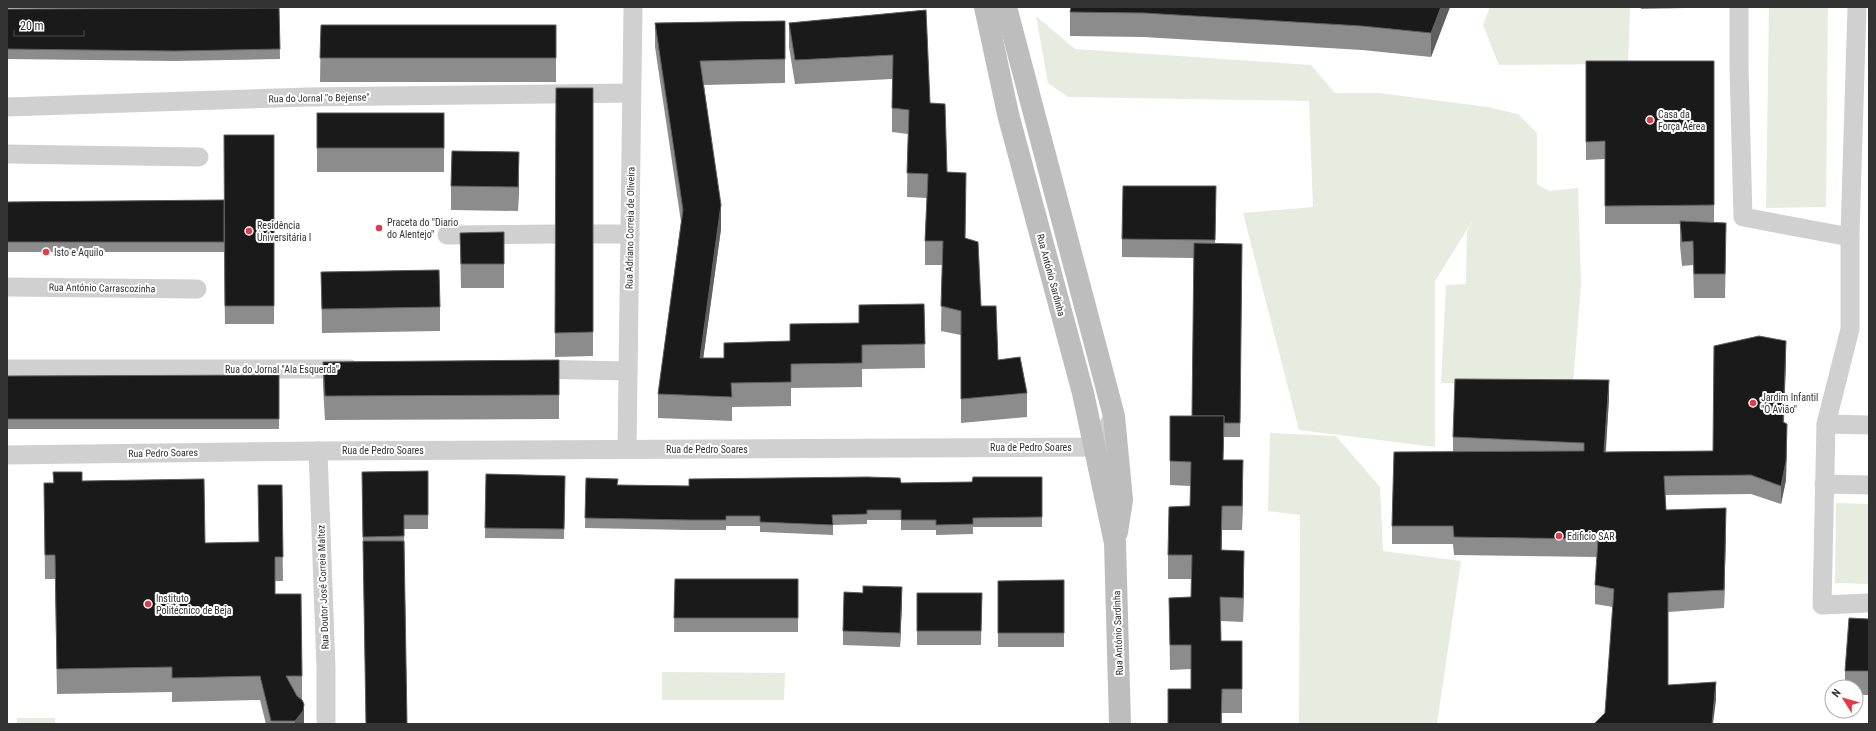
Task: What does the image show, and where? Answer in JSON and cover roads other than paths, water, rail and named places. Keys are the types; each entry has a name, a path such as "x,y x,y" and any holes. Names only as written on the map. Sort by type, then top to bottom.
{"main road":[{"name":"Rua António Sardinha","path":"985,7 1008,114 1083,392 1115,543 1120,724"},
{"name":"Rua António Sardinha","path":"1006,7 1114,416 1122,500 1115,543"}],"street":[{"name":"Rua Adriano Correia de Oliveira","path":"627,449 633,7"},
{"path":"1740,7 1739,67 1743,217 1850,237"},
{"path":"1857,7 1850,237 1850,329 1826,424 1822,605 1869,603"},
{"name":"Rua do Jornal \"o Bejense\"","path":"7,107 307,97 631,93"},
{"path":"7,154 199,157"},
{"path":"447,235 556,234"},
{"path":"593,234 630,234"},
{"name":"Rua António Carrascozinha","path":"7,287 197,289"},
{"name":"Rua do Jornal \"Ala Esquerda\"","path":"7,369 369,369"},
{"path":"516,369 628,371"},
{"path":"1095,447 1114,416"},
{"path":"1826,424 1869,424"},
{"name":"Rua de Pedro Soares","path":"318,451 1095,447"},
{"name":"Rua Pedro Soares","path":"7,455 318,451"},
{"name":"Rua Doutor José Correia Maltez","path":"318,451 326,668 326,724"},
{"path":"1824,484 1869,485"}],"place":[{"name":"Casa da Força Aérea","path":"1650,120"},
{"name":"Praceta do \"Diario do Alentejo\"","path":"379,228"},
{"name":"Residência Universitária I","path":"249,231"},
{"name":"Isto e Aquilo","path":"46,252"},
{"name":"Jardim Infantil \"O Avião\"","path":"1753,403"},
{"name":"Edificio SAR","path":"1559,536"},
{"name":"Instituto Politécnico de Beja","path":"148,604"}]}
